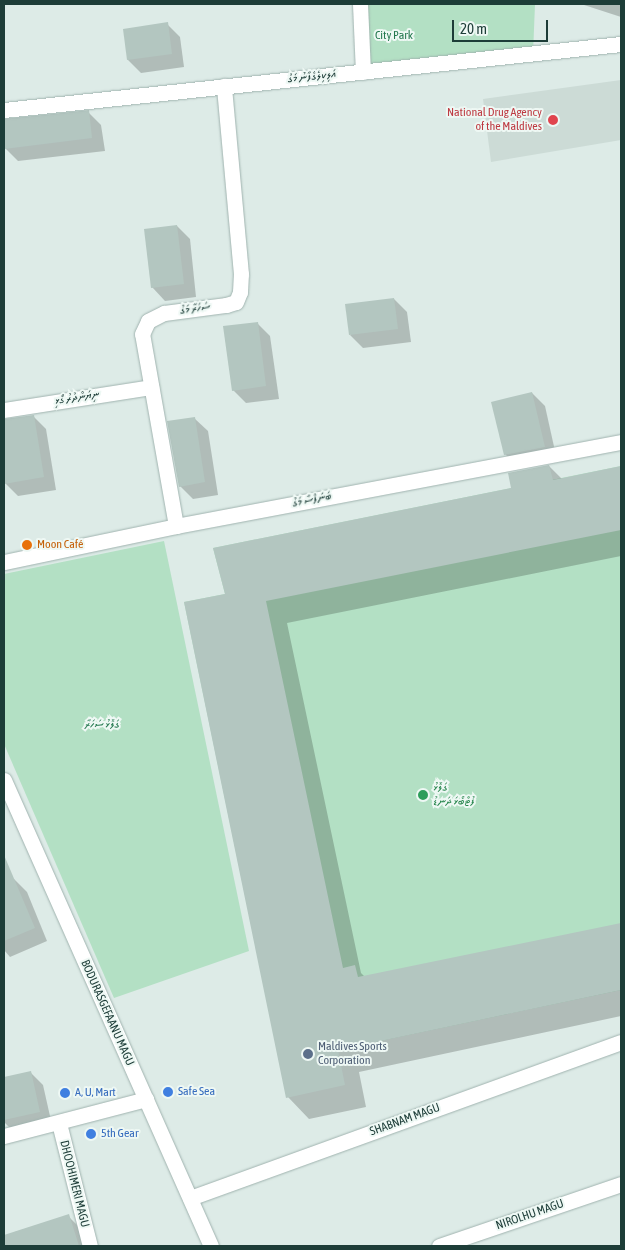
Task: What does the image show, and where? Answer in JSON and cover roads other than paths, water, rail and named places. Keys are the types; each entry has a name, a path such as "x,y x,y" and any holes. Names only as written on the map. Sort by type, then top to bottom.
{"street":[{"path":"360,4 363,72"},
{"name":"އަލިކިލެގެފާނު މަގު","path":"4,110 621,44"},
{"name":"ސަހަރާ މަގު","path":"176,526 142,334 148,321 164,313 226,305 236,302 240,292 241,274 224,86"},
{"name":"ނިޔަންދުރު ގޯޅި","path":"4,410 151,387"},
{"name":"ބަނަފްސާ މަގު","path":"4,562 176,526 621,442"},
{"name":"BODURASGEFAANU MAGU","path":"4,780 11,812 146,1099 211,1246"},
{"name":"SHABNAM MAGU","path":"190,1198 621,1042"},
{"path":"4,1136 146,1099"},
{"name":"DHOOHIMERI MAGU","path":"58,1122 90,1246"},
{"name":"NIROLHU MAGU","path":"439,1246 621,1184"}],"place":[{"name":"National Drug Agency of the Maldives","path":"553,120"},
{"name":"Moon Café","path":"27,545"},
{"name":"ގަލޮޅު ފުޓްބޯޅަ ދަނޑު","path":"423,795"},
{"name":"Maldives Sports Corporation","path":"308,1054"},
{"name":"Safe Sea","path":"168,1092"},
{"name":"A, U, Mart","path":"65,1093"},
{"name":"5th Gear","path":"91,1134"}],"park label":[{"name":"City Park","path":"394,36"},
{"name":"ގަލޮޅު ސަހަރާ","path":"102,725"}]}
